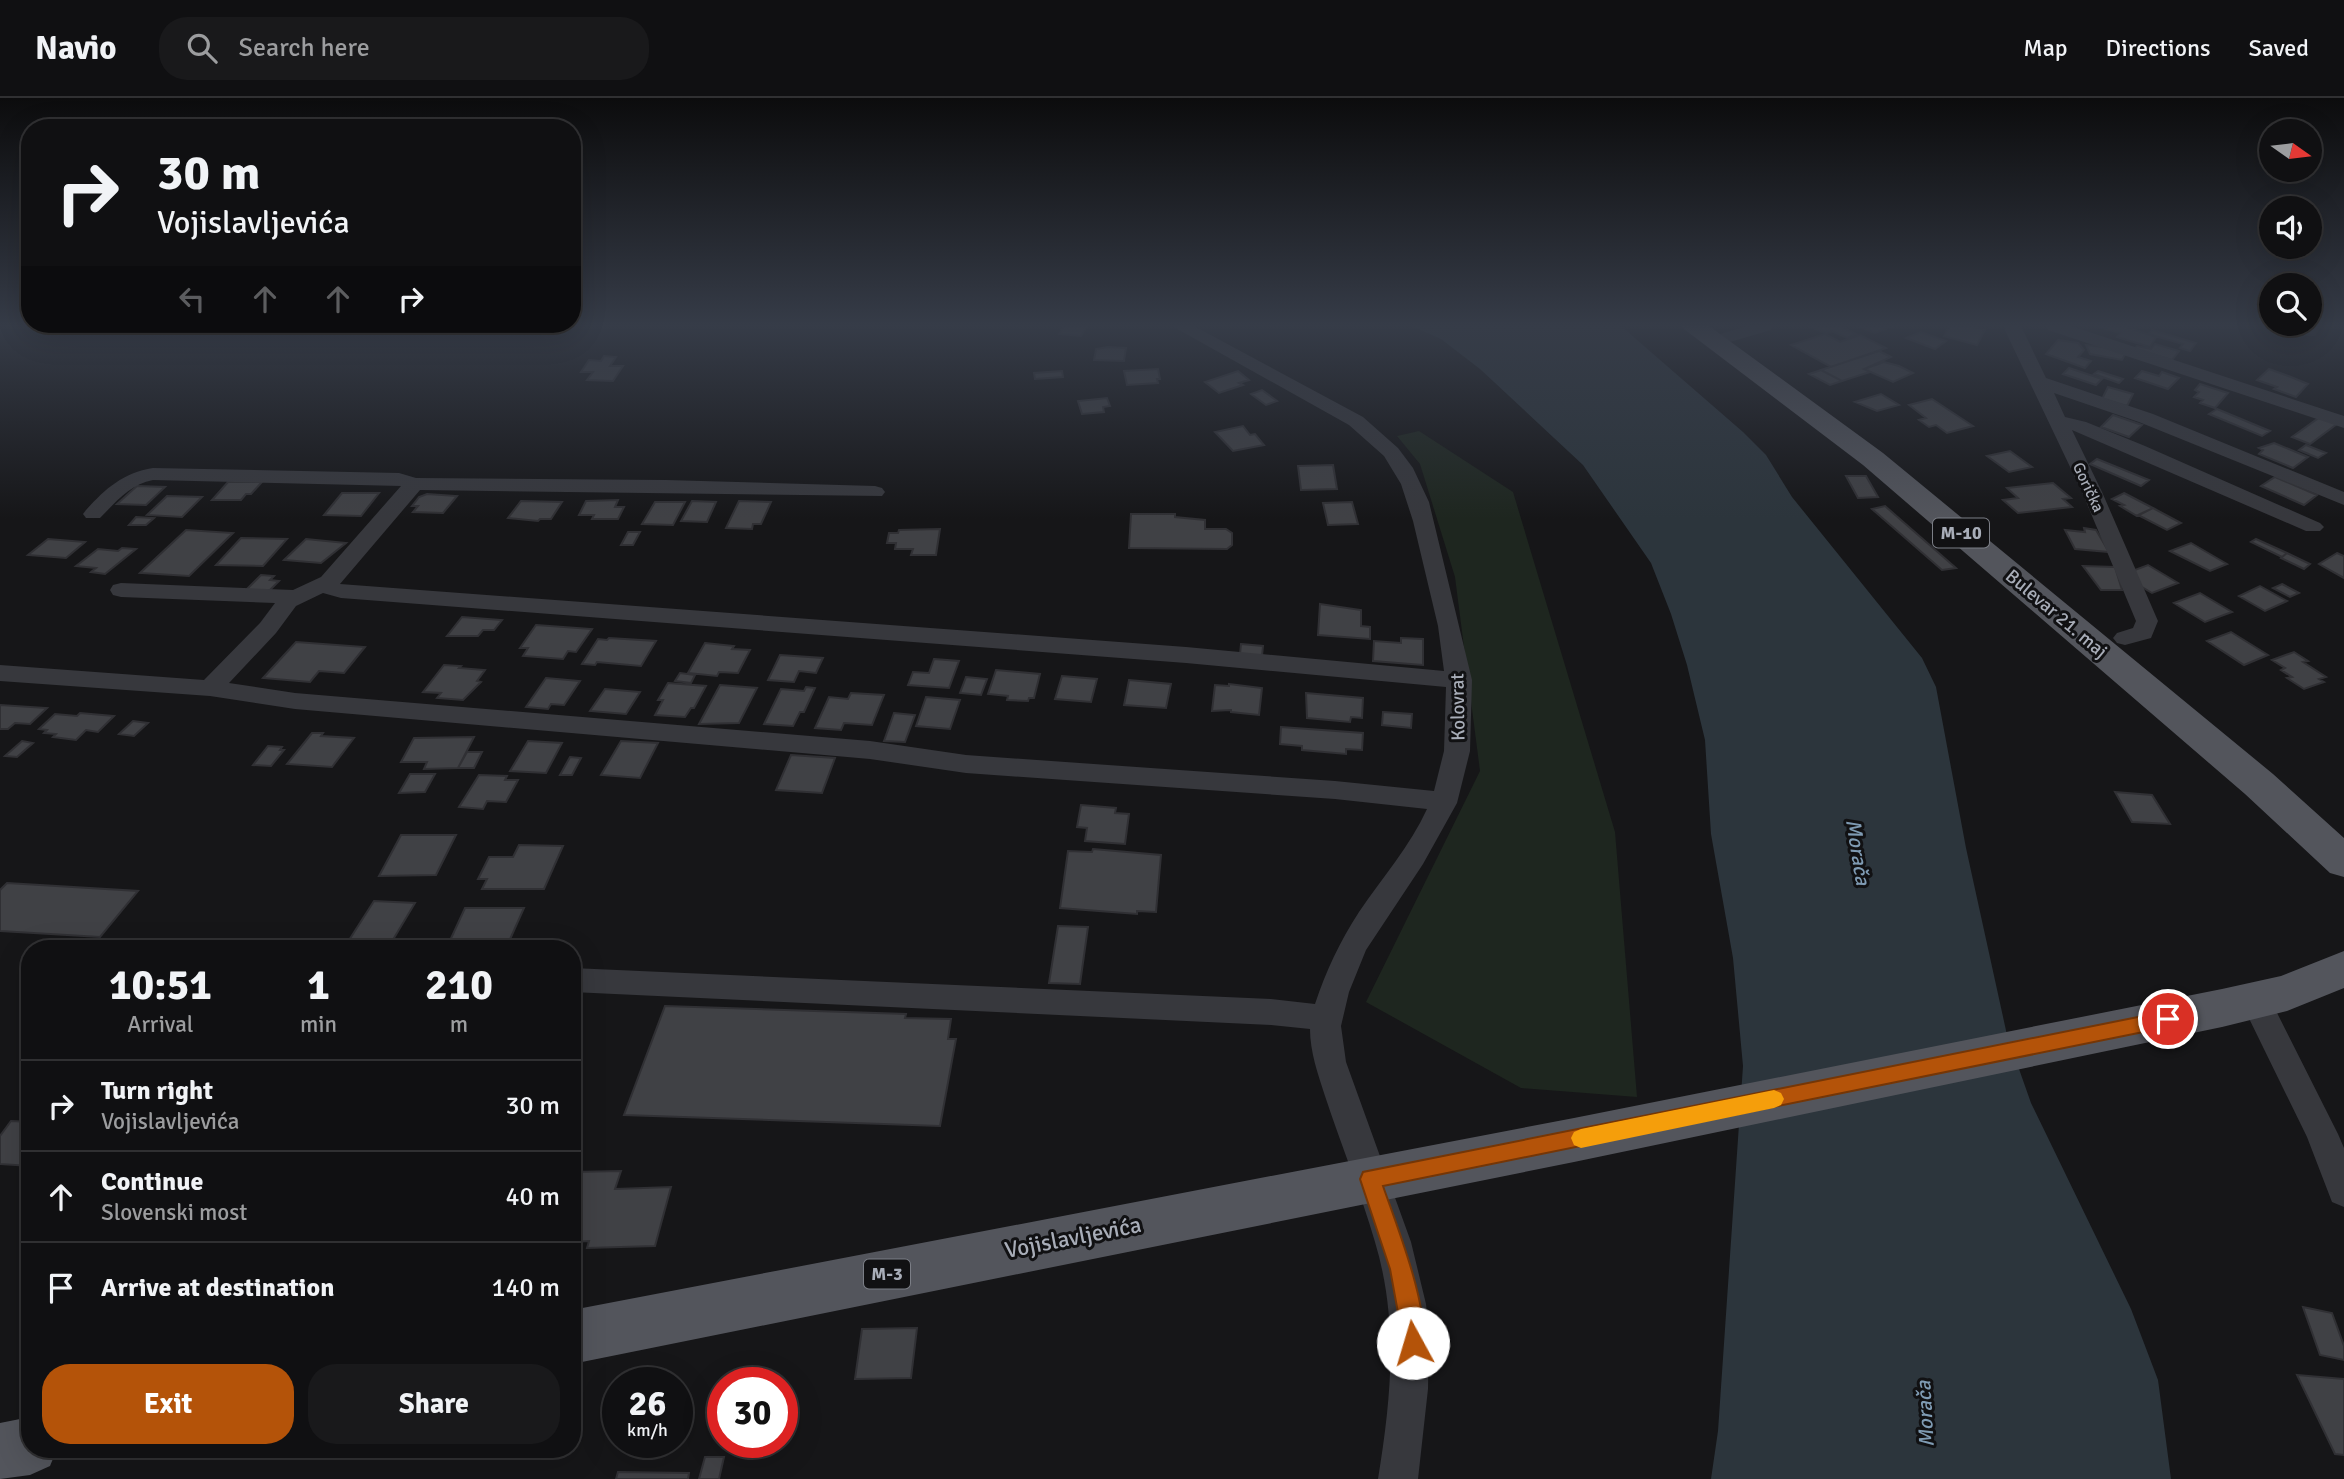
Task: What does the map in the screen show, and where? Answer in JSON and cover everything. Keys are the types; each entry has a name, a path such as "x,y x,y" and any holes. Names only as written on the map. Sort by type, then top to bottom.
{"main road":[{"name":"Bulevar 21. maj","path":"1789,390 1873,459 1926,488 2125,638 2344,825"},
{"name":"Bulevar 21. maj","path":"1926,488 2344,862"},
{"name":"M-3","path":"2255,1001 2344,969"},
{"name":"M-3","path":"2255,1001 2344,995"},
{"name":"Vojislavljevića","path":"581,1335 1574,1140 2255,1001"},
{"path":"0,1452 21,1448"}],"street":[{"name":"Kolovrat","path":"1300,390 1375,434 1401,461 1416,490 1460,680 1457,753 1444,803 1428,834 1361,929 1340,969 1326,1018 1329,1057 1370,1179"},
{"name":"Gorička","path":"2043,390 2104,517 2147,621 2143,633 2125,638"},
{"path":"2069,390 2171,428 2344,499"},
{"path":"2249,390 2344,422"},
{"path":"2057,421 2086,429 2125,445 2313,527"},
{"path":"93,514 120,485 139,475 153,474 399,479 414,484 666,486 874,492"},
{"path":"121,590 293,597 323,586 414,484"},
{"path":"323,586 341,591 1186,655 1460,680"},
{"path":"210,688 293,597"},
{"path":"0,673 210,688 295,701 870,750 966,764 1335,790 1417,797 1444,803"},
{"path":"581,980 1271,1012 1326,1018"},
{"path":"2255,1001 2322,1134 2344,1191"},
{"path":"1370,1179 1400,1269 1413,1343 1409,1406 1398,1479"}],"shaded area":[{"path":"1419,431 1513,492 1615,832 1637,1097 1521,1088 1366,1002 1480,771 1455,577 1420,464 1397,436"}],"water":[{"name":"Morača","path":"1503,390 1695,390 1766,455 1792,497 1922,658 1936,687 1966,848 2007,1035 2031,1103 2131,1309 2158,1380 2171,1479 1711,1479 1718,1431 1743,1066 1733,958 1711,834 1705,740 1687,665 1651,563 1583,465"}],"building":[{"path":"1263,390 1277,401 1266,405 1251,394"},
{"path":"2106,390 2133,394 2127,406 2102,399"},
{"path":"2196,390 2228,393 2215,408 2200,403 2203,400 2194,397 2199,392"},
{"path":"2278,390 2302,390 2296,397"},
{"path":"1881,394 1899,405 1877,411 1855,402"},
{"path":"1107,398 1110,406 1103,407 1104,412 1082,414 1078,401"},
{"path":"1932,399 1973,426 1947,433 1936,425 1929,427 1919,420 1926,418 1909,405"},
{"path":"2217,409 2270,431 2262,436 2209,414"},
{"path":"2113,415 2142,425 2129,437 2101,427"},
{"path":"2320,417 2337,424 2310,444 2292,437"},
{"path":"1243,426 1250,435 1255,434 1264,445 1233,451 1215,432"},
{"path":"2274,443 2308,457 2293,468 2259,454 2263,450 2259,448"},
{"path":"2306,445 2326,453 2318,458 2299,450"},
{"path":"2010,451 2032,467 2009,472 1987,456"},
{"path":"2097,459 2149,480 2141,486 2090,464"},
{"path":"1333,465 1337,489 1301,490 1298,466"},
{"path":"1846,476 1866,476 1878,497 1858,498"},
{"path":"2275,477 2317,495 2304,505 2261,486"},
{"path":"228,482 262,482 241,500 212,500"},
{"path":"2053,483 2071,498 2063,499 2072,507 2018,513 2003,500 2018,498 2007,488"},
{"path":"137,486 165,487 146,505 117,504"},
{"path":"342,493 379,493 361,516 324,515"},
{"path":"2124,493 2153,508 2137,516 2112,499"},
{"path":"427,494 457,496 443,513 413,512 418,506 412,506 419,497"},
{"path":"167,496 202,497 182,517 147,515"},
{"path":"618,500 615,507 624,507 618,519 592,519 594,515 579,515 586,501"},
{"path":"521,501 562,502 551,519 538,521 508,518"},
{"path":"692,501 716,502 707,522 681,521"},
{"path":"739,501 771,502 761,524 753,524 752,529 726,528"},
{"path":"655,502 685,502 673,525 642,524"},
{"path":"1352,502 1358,524 1328,525 1323,503"},
{"path":"1885,506 1956,568 1942,570 1872,509"},
{"path":"2153,508 2181,523 2167,530 2138,515"},
{"path":"1131,514 1175,514 1175,517 1205,520 1205,529 1226,529 1232,533 1232,545 1227,549 1129,548"},
{"path":"136,517 154,518 146,525 129,525"},
{"path":"2084,528 2096,530 2109,552 2075,549 2065,530 2085,532"},
{"path":"940,529 936,555 911,555 913,549 895,549 896,543 887,543 889,533 898,533 899,530"},
{"path":"186,530 233,533 189,576 140,573"},
{"path":"628,532 640,532 633,545 621,545"},
{"path":"241,538 287,539 263,566 216,565"},
{"path":"48,539 85,542 66,558 28,555"},
{"path":"306,539 346,543 321,563 284,560"},
{"path":"2256,539 2287,553 2282,557 2251,542"},
{"path":"2191,543 2227,564 2210,571 2170,551"},
{"path":"122,548 136,549 105,574 91,572 96,568 76,566 98,549 118,551"},
{"path":"2287,553 2310,564 2304,569 2281,558"},
{"path":"2337,553 2344,556 2344,578 2319,564"},
{"path":"2148,565 2178,583 2152,593 2137,584 2132,571"},
{"path":"2083,566 2115,567 2122,590 2101,590"},
{"path":"261,575 274,576 270,580 279,581 267,593 245,591"},
{"path":"2282,584 2299,593 2290,597 2273,588"},
{"path":"2260,586 2287,601 2265,611 2239,596"},
{"path":"2200,593 2232,612 2205,622 2174,603"},
{"path":"1320,604 1361,610 1361,626 1370,627 1370,639 1318,635"},
{"path":"462,617 502,620 494,630 483,630 478,636 447,636"},
{"path":"536,625 592,629 576,652 568,651 563,659 523,656 528,648 520,648"},
{"path":"2231,632 2268,655 2244,665 2207,641"},
{"path":"1401,638 1423,639 1423,665 1373,661 1374,641 1401,643"},
{"path":"598,639 656,641 641,666 597,662 595,665 582,664"},
{"path":"296,642 365,647 344,673 319,671 310,682 263,678"},
{"path":"705,643 750,650 738,673 719,672 717,676 688,673"},
{"path":"1241,644 1263,646 1262,656 1240,654"},
{"path":"2294,652 2308,661 2303,662 2326,677 2319,679 2324,682 2304,689 2287,678 2292,677 2281,670 2285,668 2272,660"},
{"path":"780,655 823,658 816,673 799,671 794,682 768,680"},
{"path":"934,659 959,661 949,688 908,685 913,672 929,673"},
{"path":"444,665 485,670 477,681 481,682 463,700 437,698 441,693 423,692"},
{"path":"996,670 1040,674 1034,698 1029,698 1028,701 1007,700 1008,696 988,694"},
{"path":"680,673 695,675 691,683 675,681"},
{"path":"1062,676 1097,679 1091,702 1055,699"},
{"path":"966,677 987,679 981,695 960,693"},
{"path":"546,678 580,681 564,705 551,704 548,709 526,707"},
{"path":"1129,680 1171,684 1166,708 1124,705"},
{"path":"668,683 706,686 694,708 691,708 685,717 655,715 663,700 658,700"},
{"path":"720,685 757,688 739,723 699,724"},
{"path":"1215,685 1262,688 1259,715 1231,710 1212,711"},
{"path":"806,687 815,688 804,712 800,712 793,726 764,724 781,689 804,691"},
{"path":"605,689 640,692 626,714 590,711"},
{"path":"851,693 884,695 872,725 844,723 841,730 815,728 829,697 848,699"},
{"path":"1306,693 1363,698 1362,718 1351,717 1350,722 1307,718"},
{"path":"926,697 960,700 950,729 916,726"},
{"path":"0,705 47,708 30,724 15,723 8,729 0,729"},
{"path":"1383,712 1412,714 1411,728 1382,725"},
{"path":"80,713 114,716 98,732 86,730 76,740 53,737 56,734 44,733 47,730 39,729 55,714 77,716"},
{"path":"894,713 915,715 905,742 884,741"},
{"path":"133,721 148,723 134,736 119,734"},
{"path":"1281,727 1363,733 1362,750 1346,749 1346,754 1302,750 1302,746 1280,744"},
{"path":"312,733 354,738 332,767 287,764"},
{"path":"474,737 458,768 424,769 427,762 401,762 414,738"},
{"path":"22,741 33,743 17,757 5,756"},
{"path":"528,741 562,743 546,773 510,771"},
{"path":"621,741 658,743 640,778 601,775"},
{"path":"268,746 282,747 280,750 284,750 271,766 253,765"},
{"path":"467,752 482,752 474,768 458,768"},
{"path":"791,755 835,758 822,793 776,790"},
{"path":"570,757 581,758 572,775 560,775"},
{"path":"410,774 435,774 425,792 399,793"},
{"path":"479,775 507,776 505,780 518,780 506,802 487,801 483,809 459,807"},
{"path":"2115,792 2152,795 2170,824 2132,822"},
{"path":"1081,805 1116,808 1115,813 1129,814 1125,844 1085,841 1087,828 1077,827"},
{"path":"401,835 456,835 436,875 379,876"},
{"path":"519,845 563,846 544,889 482,889 487,879 478,879 489,857 513,857"},
{"path":"1093,849 1161,855 1156,912 1137,911 1137,914 1060,908 1068,851 1092,852"},
{"path":"7,883 138,891 100,937 0,931 0,890"},
{"path":"374,901 415,903 393,940 349,940"},
{"path":"465,908 524,908 510,940 450,940"},
{"path":"1058,926 1088,927 1080,984 1049,983"},
{"path":"665,1006 906,1014 905,1018 951,1019 948,1039 956,1039 940,1126 624,1115"},
{"path":"11,1121 21,1122 21,1165 0,1164 0,1136"},
{"path":"621,1171 615,1189 671,1187 655,1246 587,1248 589,1241 581,1241 581,1172"},
{"path":"2303,1307 2332,1313 2344,1346 2344,1360 2320,1355"},
{"path":"917,1328 911,1378 855,1379 862,1329"},
{"path":"2297,1375 2344,1379 2344,1455 2335,1454"},
{"path":"705,1457 724,1458 719,1479 699,1479"},
{"path":"618,1472 689,1473 688,1479 616,1479"}],"slow traffic":[{"path":"1581,1138 1774,1099"}],"route":[{"path":"1413,1343 1408,1304 1393,1242 1370,1179 2168,1019"}]}
